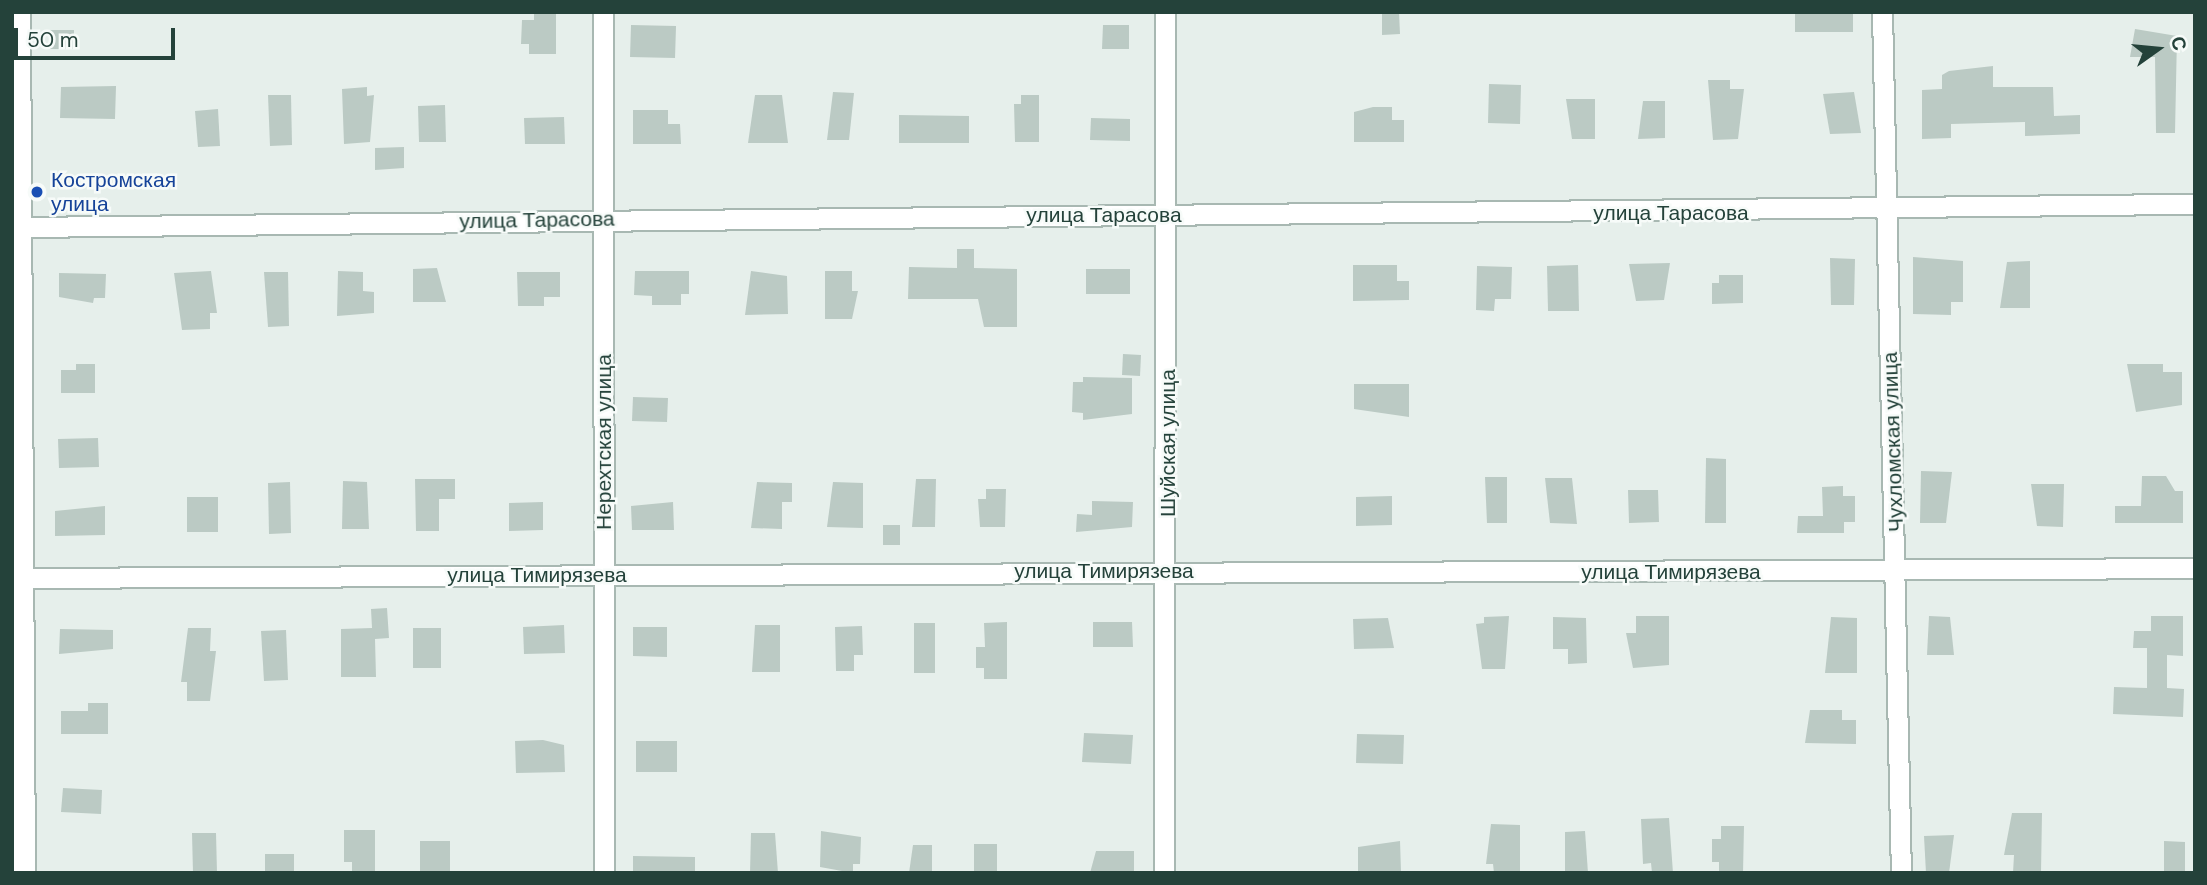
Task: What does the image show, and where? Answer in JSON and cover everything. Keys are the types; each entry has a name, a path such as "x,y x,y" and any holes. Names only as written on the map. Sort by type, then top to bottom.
{"street":[{"path":"19,12 16,227 17,578 24,873"},
{"name":"Нерехтская улица","path":"603,12 604,873"},
{"name":"Шуйская улица","path":"1164,873 1169,570 1165,12"},
{"name":"Чухломская улица","path":"1882,12 1885,212 1898,573 1901,873"},
{"name":"улица Тарасова","path":"16,227 602,219 1885,212 2195,204"},
{"name":"улица Тимирязева","path":"17,578 1169,570 1898,573 2195,568"}],"building":[{"path":"534,12 556,12 556,54 529,54 529,44 521,44 522,20 534,20"},
{"path":"1382,12 1399,12 1400,34 1382,35"},
{"path":"1795,12 1853,12 1853,32 1795,32"},
{"path":"631,25 676,26 675,58 630,57"},
{"path":"1103,25 1129,25 1129,49 1102,49"},
{"path":"2135,29 2177,36 2175,133 2156,133 2155,57 2130,57"},
{"path":"49,30 74,30 74,49 50,49"},
{"path":"1993,66 1993,87 2053,87 2054,116 2080,115 2080,134 2025,136 2025,122 1951,124 1951,138 1922,139 1922,90 1942,89 1942,75 1949,71"},
{"path":"1708,80 1730,80 1730,89 1744,89 1738,139 1713,140"},
{"path":"1489,84 1521,85 1520,124 1488,123"},
{"path":"116,86 115,119 60,118 61,87"},
{"path":"367,87 367,96 374,95 370,142 344,144 342,89"},
{"path":"833,92 854,93 849,140 827,140"},
{"path":"1854,92 1861,133 1830,134 1823,94"},
{"path":"268,95 291,95 292,145 270,146"},
{"path":"755,95 782,95 788,143 748,143"},
{"path":"1021,95 1039,95 1039,142 1015,142 1014,104 1021,104"},
{"path":"1566,99 1595,99 1595,139 1572,139"},
{"path":"1643,101 1665,101 1665,138 1638,139"},
{"path":"445,105 446,142 419,142 418,106"},
{"path":"1373,107 1392,107 1392,120 1404,120 1404,142 1354,142 1354,112"},
{"path":"218,109 220,146 198,147 195,111"},
{"path":"633,110 668,110 668,124 680,124 681,144 633,144"},
{"path":"899,115 969,116 969,143 899,143"},
{"path":"564,117 565,144 525,144 524,118"},
{"path":"1091,118 1130,119 1130,141 1090,140"},
{"path":"404,147 404,168 375,170 375,148"},
{"path":"957,249 974,249 974,268 1017,269 1017,327 984,327 978,299 908,299 909,267 957,268"},
{"path":"1913,257 1963,261 1963,302 1951,302 1951,315 1913,314"},
{"path":"1830,258 1855,259 1854,305 1831,305"},
{"path":"2030,261 2030,308 2000,308 2007,262"},
{"path":"1670,263 1664,300 1636,301 1629,264"},
{"path":"1353,265 1397,265 1397,281 1409,281 1409,300 1353,301"},
{"path":"1578,265 1579,311 1548,311 1547,266"},
{"path":"1477,266 1512,267 1511,299 1495,299 1494,311 1476,310"},
{"path":"437,268 446,302 413,302 413,269"},
{"path":"1086,269 1130,269 1130,294 1086,294"},
{"path":"211,271 217,313 210,313 210,329 182,330 174,273"},
{"path":"338,271 363,272 363,291 374,292 374,313 337,316"},
{"path":"635,271 689,271 689,294 681,294 681,305 652,305 652,296 634,295"},
{"path":"751,271 787,276 788,314 745,315"},
{"path":"825,271 852,271 852,291 858,291 852,319 825,319"},
{"path":"264,272 288,272 289,326 268,327"},
{"path":"517,272 560,272 560,297 544,297 544,306 518,306"},
{"path":"59,273 106,274 105,298 94,298 93,303 59,297"},
{"path":"1719,275 1743,275 1743,303 1712,304 1712,283 1719,283"},
{"path":"1123,354 1141,355 1140,376 1122,375"},
{"path":"76,364 95,364 95,393 61,393 61,370 76,370"},
{"path":"2127,364 2163,364 2163,372 2182,372 2182,405 2136,412"},
{"path":"1083,377 1132,378 1132,414 1083,420 1083,413 1072,412 1073,382 1083,382"},
{"path":"1354,384 1409,384 1409,417 1354,409"},
{"path":"633,397 668,398 667,422 632,421"},
{"path":"98,438 99,467 59,468 58,439"},
{"path":"1706,458 1726,459 1726,523 1705,523"},
{"path":"1921,471 1952,472 1946,523 1920,523"},
{"path":"2142,476 2166,476 2175,491 2183,491 2183,523 2115,523 2115,506 2141,506"},
{"path":"1485,477 1507,477 1507,523 1487,523"},
{"path":"1545,478 1572,478 1577,524 1550,523"},
{"path":"415,479 455,479 455,499 439,499 439,531 416,531"},
{"path":"916,479 936,479 935,527 912,527"},
{"path":"343,481 367,482 369,529 342,529"},
{"path":"290,482 291,533 269,534 268,483"},
{"path":"757,482 792,483 792,502 782,502 782,529 751,528"},
{"path":"833,482 863,483 863,528 827,527"},
{"path":"2031,484 2064,484 2063,527 2037,526"},
{"path":"1843,486 1843,496 1855,496 1855,522 1844,522 1844,533 1797,533 1798,516 1823,516 1822,487"},
{"path":"986,489 1006,489 1005,527 980,527 978,499 986,499"},
{"path":"1628,490 1658,490 1659,522 1629,523"},
{"path":"1392,496 1392,525 1356,526 1356,497"},
{"path":"187,497 218,497 218,532 187,532"},
{"path":"1092,501 1133,502 1132,527 1076,532 1077,514 1092,515"},
{"path":"543,502 543,530 509,531 509,503"},
{"path":"673,502 674,530 632,530 631,506"},
{"path":"105,506 105,535 55,536 55,511"},
{"path":"883,525 900,525 900,545 883,545"},
{"path":"387,608 389,638 375,639 376,677 341,677 341,629 372,628 371,609"},
{"path":"1509,616 1505,669 1482,669 1476,624 1484,623 1484,617"},
{"path":"1636,616 1669,616 1669,665 1633,668 1626,633 1636,633"},
{"path":"1929,616 1950,617 1954,655 1927,655"},
{"path":"2151,616 2183,616 2183,656 2167,655 2167,688 2184,689 2183,717 2113,714 2114,687 2147,688 2147,648 2133,648 2134,631 2151,631"},
{"path":"1553,617 1586,618 1587,663 1568,664 1568,649 1553,649"},
{"path":"1831,617 1857,618 1857,673 1825,673"},
{"path":"1388,618 1394,648 1354,649 1353,619"},
{"path":"1007,622 1007,679 984,679 984,668 976,668 976,647 985,647 984,623"},
{"path":"1093,622 1132,622 1133,647 1093,647"},
{"path":"914,623 935,623 935,673 914,673"},
{"path":"564,625 565,653 524,654 523,627"},
{"path":"755,625 780,625 780,672 752,672"},
{"path":"862,626 863,655 854,655 854,671 836,671 835,627"},
{"path":"633,627 667,627 667,657 633,656"},
{"path":"188,628 211,628 210,651 216,651 210,701 187,701 187,682 181,682"},
{"path":"413,628 441,628 441,668 413,668"},
{"path":"60,629 113,630 113,649 59,654"},
{"path":"286,630 288,680 264,681 261,631"},
{"path":"88,703 108,703 108,734 61,734 61,711 88,711"},
{"path":"1810,710 1842,710 1842,720 1856,720 1856,744 1805,743"},
{"path":"1084,733 1133,735 1131,764 1082,762"},
{"path":"1357,734 1404,735 1403,764 1356,763"},
{"path":"543,740 564,745 565,772 516,773 515,741"},
{"path":"636,741 677,741 677,772 636,772"},
{"path":"63,788 102,790 101,814 61,812"},
{"path":"2012,813 2042,813 2041,873 2013,873 2014,855 2004,855"},
{"path":"1669,818 1673,873 1652,873 1651,863 1643,864 1641,819"},
{"path":"1491,824 1520,825 1520,873 1494,873 1493,864 1486,864"},
{"path":"1721,826 1744,826 1743,873 1719,873 1719,862 1712,862 1712,839 1721,839"},
{"path":"344,830 375,830 375,873 352,873 352,862 344,862"},
{"path":"821,831 861,837 860,864 853,864 853,873 820,867"},
{"path":"1585,831 1588,873 1565,873 1565,832"},
{"path":"192,833 216,833 217,873 193,873"},
{"path":"751,833 775,833 778,873 750,873"},
{"path":"1954,835 1949,873 1926,873 1924,836"},
{"path":"420,841 450,841 450,873 420,873"},
{"path":"1400,841 1401,873 1358,873 1358,847"},
{"path":"2164,841 2185,842 2185,873 2164,873"},
{"path":"974,844 997,844 997,873 974,873"},
{"path":"913,845 932,845 932,873 909,873"},
{"path":"1096,851 1134,851 1134,873 1090,873"},
{"path":"265,854 294,854 294,873 265,873"},
{"path":"633,856 695,857 695,873 633,873"}],"place":[{"name":"Костромская улица","path":"37,192"}]}
